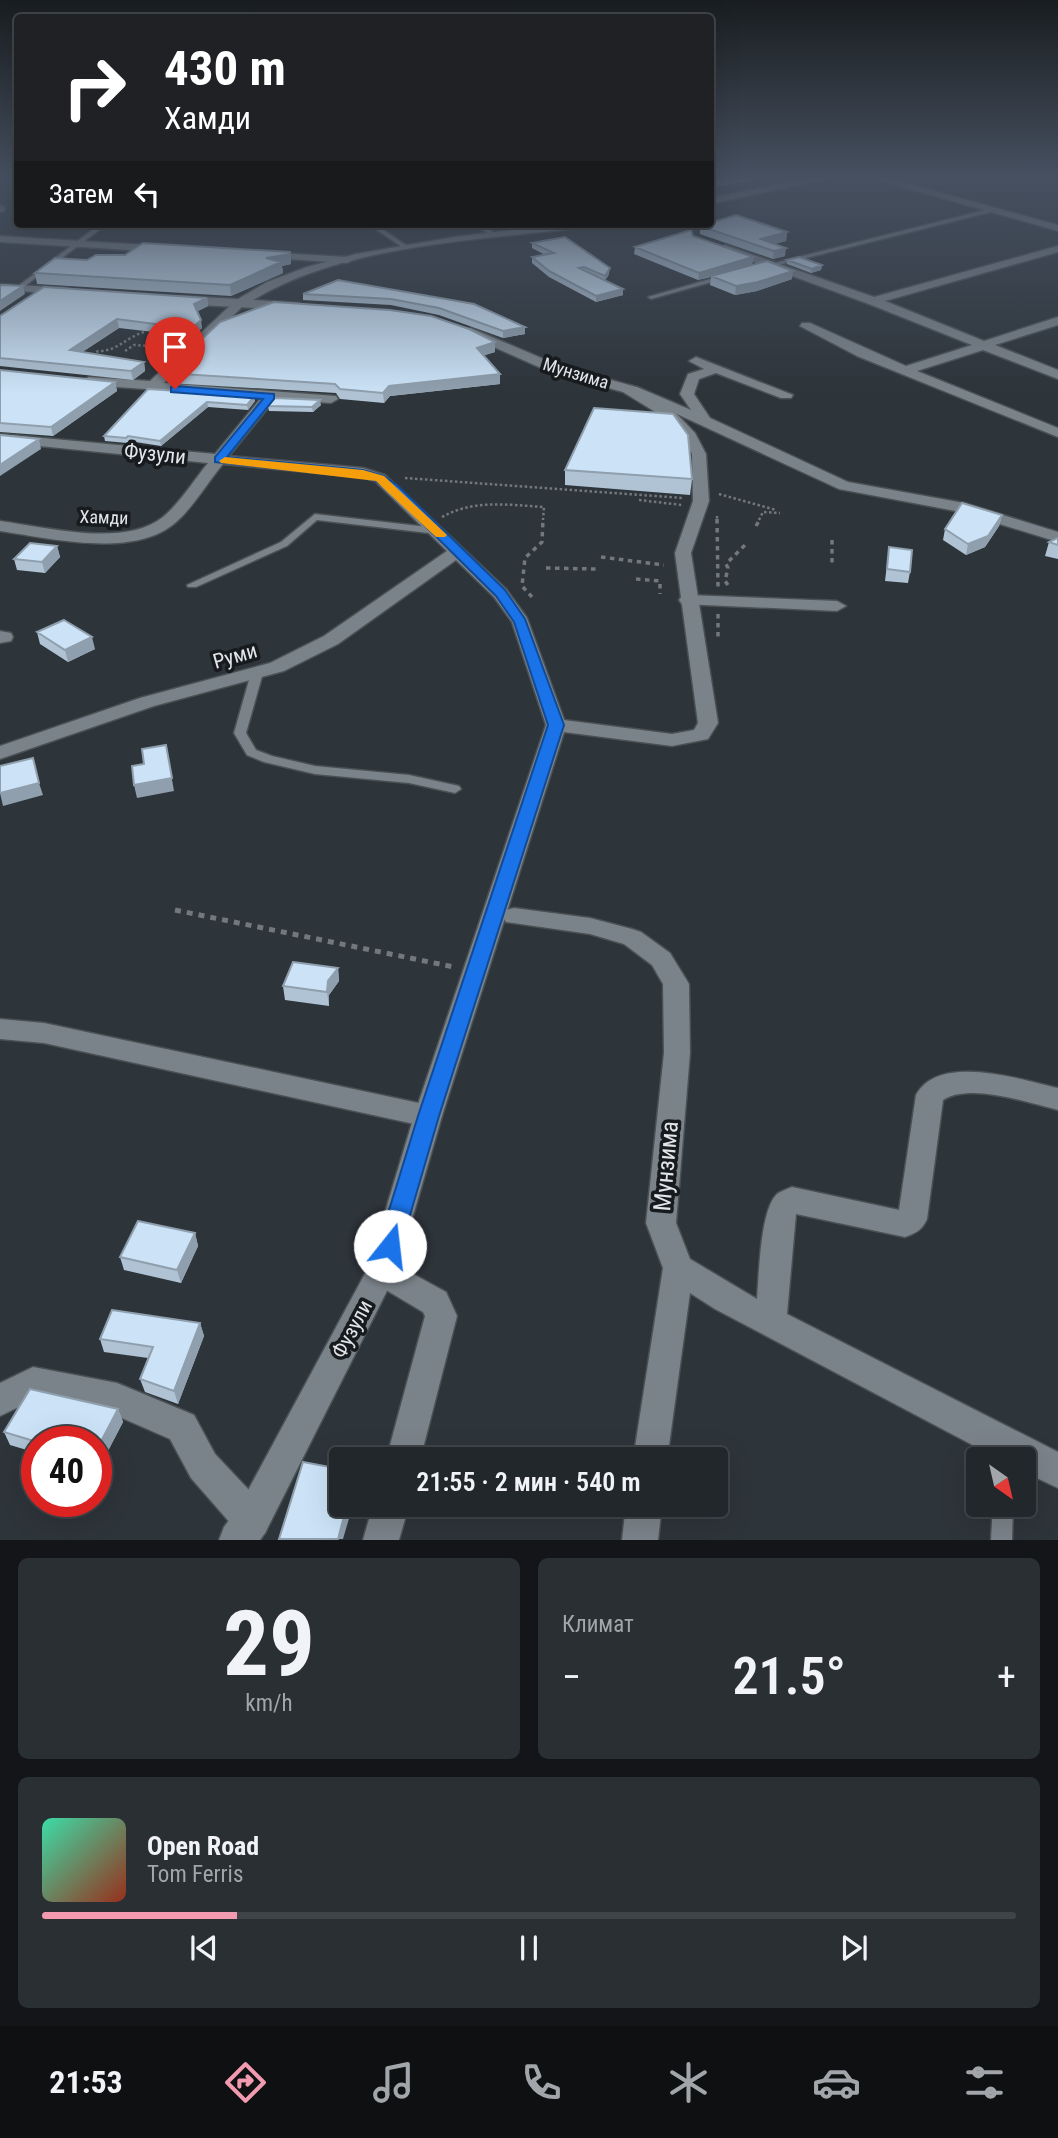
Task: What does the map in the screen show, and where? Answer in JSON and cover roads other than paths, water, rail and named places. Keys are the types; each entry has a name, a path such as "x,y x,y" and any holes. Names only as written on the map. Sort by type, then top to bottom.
{"street":[{"path":"153,249 171,250"},
{"path":"151,387 255,291 300,272 403,249"},
{"path":"728,249 873,301 1058,375"},
{"path":"873,301 1058,250"},
{"path":"252,254 346,260"},
{"path":"0,287 86,292"},
{"path":"22,305 45,289"},
{"path":"170,299 313,306"},
{"path":"906,370 1058,321"},
{"path":"806,326 862,353 1058,433"},
{"name":"Мунзима","path":"461,328 555,369 628,389 670,415 688,433 699,454 701,502 683,553 708,723 701,735 672,740 556,725"},
{"path":"696,361 786,395"},
{"path":"705,421 687,394 692,377 715,369"},
{"path":"69,379 270,397 331,399"},
{"path":"628,389 705,421 844,486 964,508 1058,537"},
{"name":"Хамди","path":"0,526 114,540 155,531 169,520 270,397"},
{"name":"Фузули","path":"0,438 363,474 380,478 442,528 458,551 500,593 521,622 556,725 428,1116 382,1272 245,1530"},
{"name":"Руми","path":"0,753 146,702 277,667 331,640 458,551"},
{"path":"688,600 723,596 838,606"},
{"name":"Мунзима","path":"514,916 590,926 632,938 661,959 676,984 677,1053 661,1223 678,1268"},
{"path":"0,1028 44,1033 428,1116"},
{"path":"770,1321 781,1215 785,1205 792,1200 905,1224 912,1219 930,1095 947,1084 967,1083 1008,1088 1058,1099"},
{"path":"652,1447 678,1268 726,1299 998,1447"},
{"path":"382,1272 435,1302 441,1316 406,1447"},
{"path":"0,1400 33,1382 117,1399 182,1427 203,1466 245,1530"},
{"path":"1036,1463 1058,1471"},
{"path":"382,1539 388,1517"},
{"path":"640,1539 643,1517"}],"lane":[{"path":"19,288 70,249"},
{"path":"757,268 833,249"},
{"path":"651,298 731,275"},
{"path":"192,585 284,544 315,517 442,528"},
{"path":"257,673 240,733 251,752 268,759 315,770 409,779 455,789"},
{"path":"1001,1539 1002,1517"}]}
